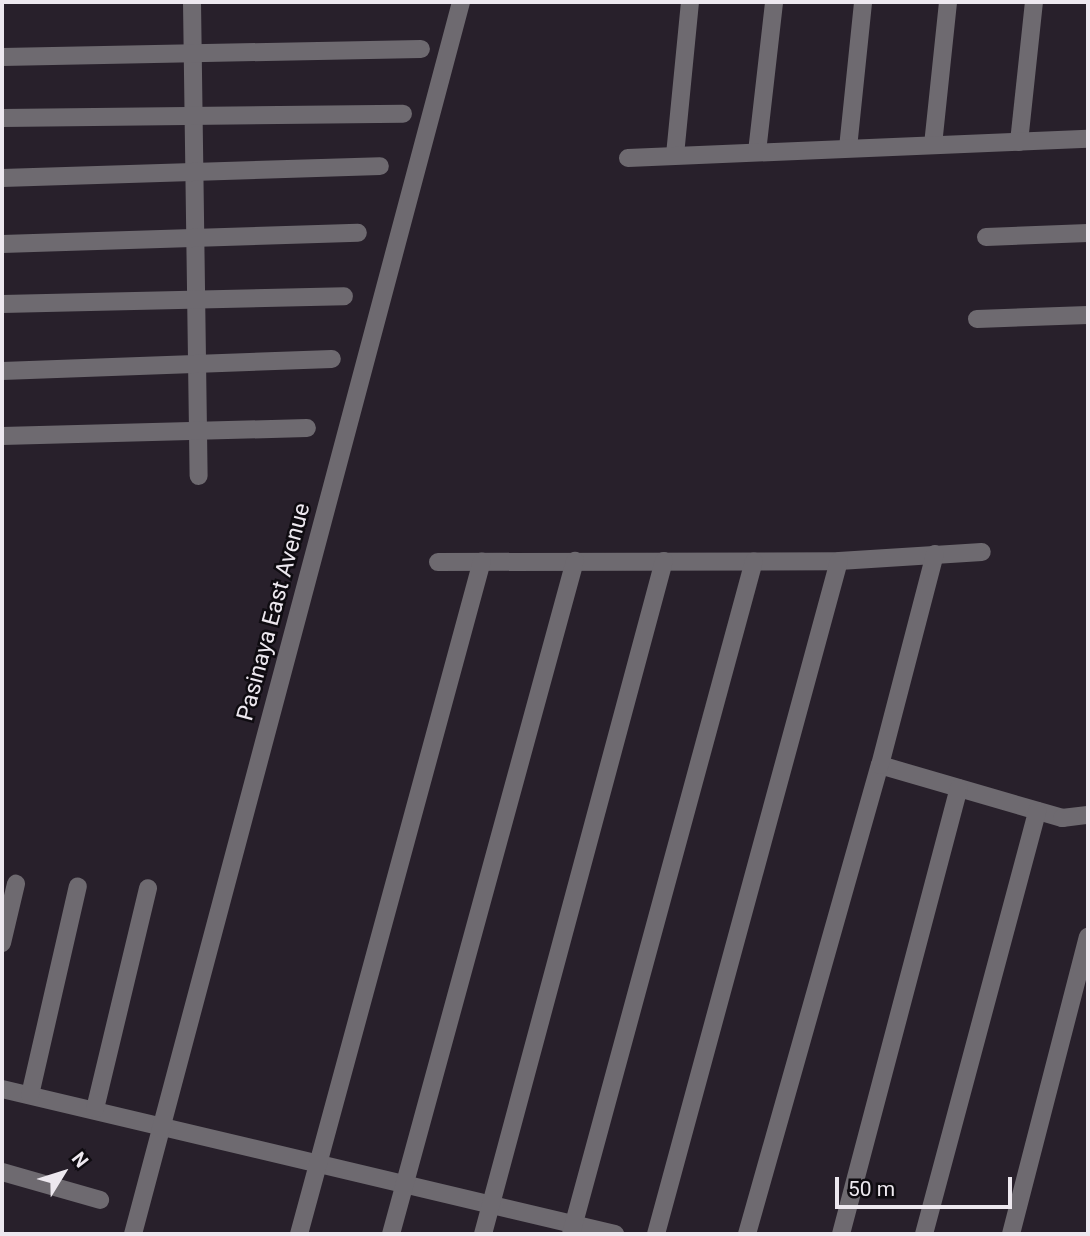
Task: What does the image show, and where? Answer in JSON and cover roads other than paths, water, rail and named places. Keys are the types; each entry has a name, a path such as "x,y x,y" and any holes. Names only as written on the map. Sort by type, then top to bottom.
{"street":[{"path":"192,2 199,476"},
{"name":"Pasinaya East Avenue","path":"133,1234 461,2"},
{"path":"675,155 690,2"},
{"path":"757,152 774,2"},
{"path":"848,148 863,2"},
{"path":"933,145 948,2"},
{"path":"1019,142 1034,2"},
{"path":"2,57 421,49"},
{"path":"2,118 404,114"},
{"path":"628,158 1088,139"},
{"path":"2,178 380,166"},
{"path":"2,244 358,233"},
{"path":"986,237 1088,233"},
{"path":"2,304 344,296"},
{"path":"977,319 1088,315"},
{"path":"2,371 332,359"},
{"path":"2,436 307,428"},
{"path":"438,562 839,561 982,552"},
{"path":"747,1234 880,765 935,554"},
{"path":"299,1234 482,561"},
{"path":"391,1234 575,561"},
{"path":"483,1234 664,561"},
{"path":"572,1229 754,561"},
{"path":"656,1234 839,561"},
{"path":"880,765 1062,818 1088,815"},
{"path":"841,1234 959,788"},
{"path":"924,1234 1037,811"},
{"path":"2,943 16,884"},
{"path":"30,1096 78,886"},
{"path":"94,1109 148,888"},
{"path":"1011,1234 1088,937"},
{"path":"2,1089 492,1205 572,1229 615,1234"},
{"path":"2,1172 100,1200"}]}
